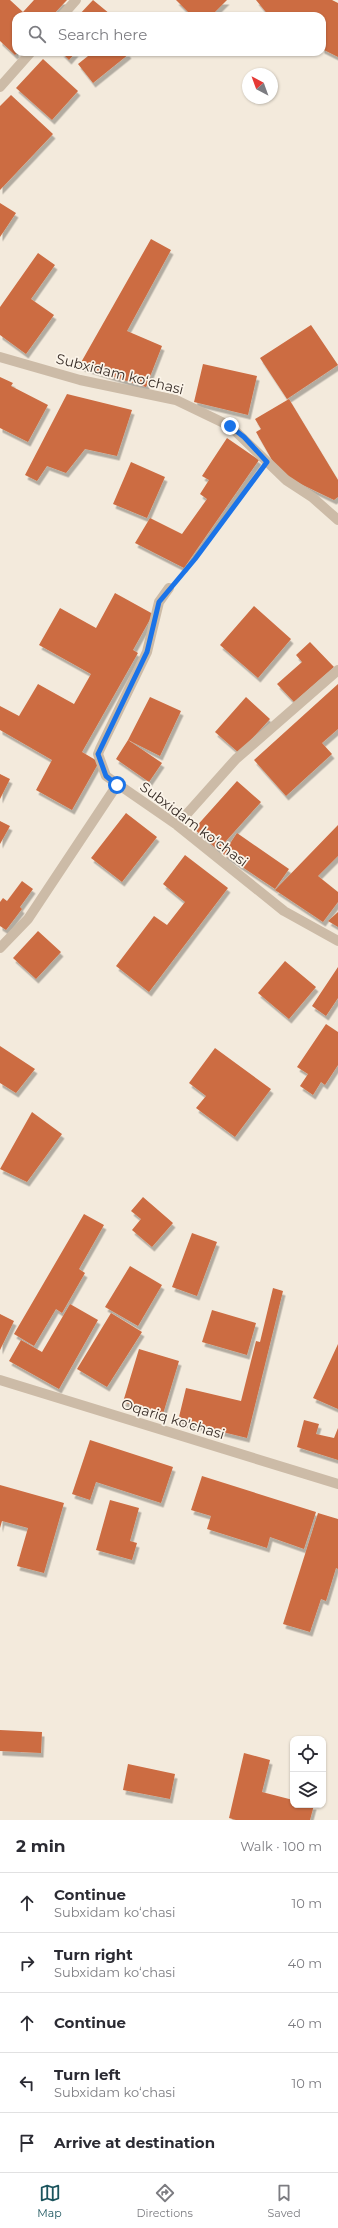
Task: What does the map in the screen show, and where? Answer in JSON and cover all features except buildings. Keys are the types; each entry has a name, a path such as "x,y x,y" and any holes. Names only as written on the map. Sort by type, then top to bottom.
{"street":[{"path":"66,12 76,0"},
{"path":"0,87 27,56"},
{"name":"Subxidam koʻchasi","path":"0,357 80,380 176,400 230,426 244,437 286,480 312,498 338,520"},
{"name":"Subxidam koʻchasi","path":"169,588 159,602 147,652 98,754 106,776 177,825 284,910 338,941"},
{"path":"177,825 236,759 338,670"},
{"path":"0,948 28,919 117,785"},
{"name":"Oqariq ko'chasi","path":"0,1380 338,1484"}],"path":[{"path":"169,588 195,559 267,462"}],"route":[{"path":"117,785 106,776 98,754 147,652 159,602 169,588 195,559 267,462 244,437 230,426"}]}
